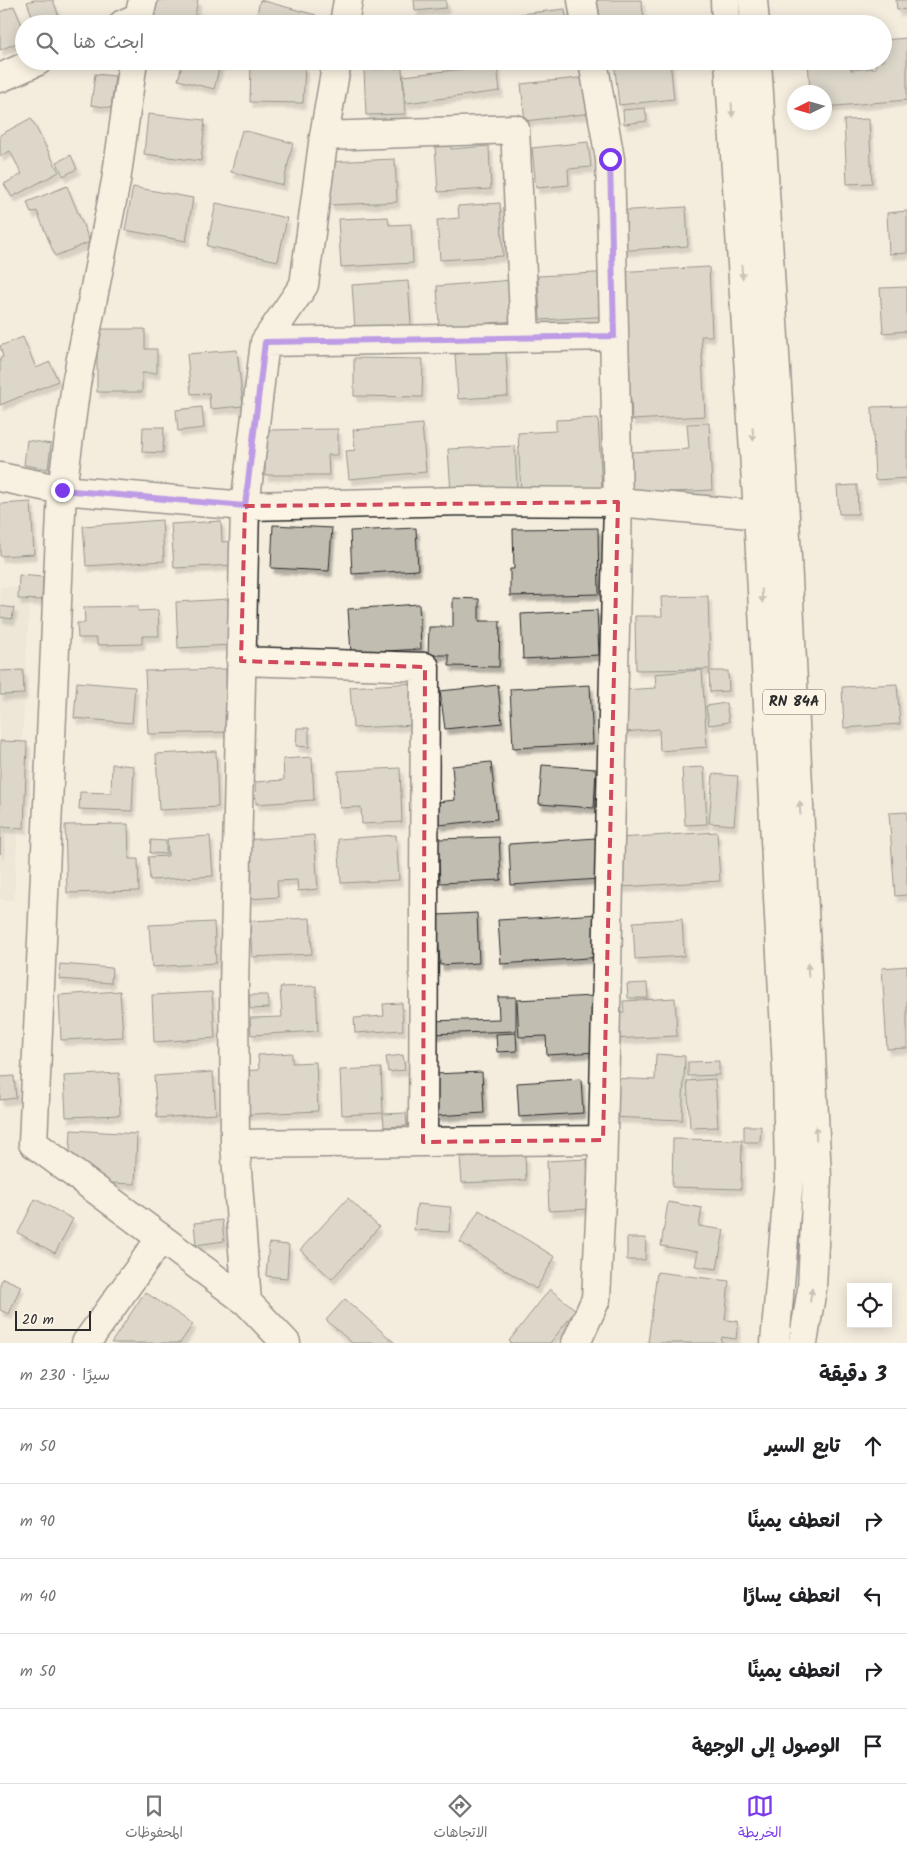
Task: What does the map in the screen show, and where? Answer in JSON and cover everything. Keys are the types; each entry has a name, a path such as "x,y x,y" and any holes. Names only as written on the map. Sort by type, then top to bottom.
{"street":[{"path":"346,15 348,0"},
{"path":"582,0 584,15"},
{"path":"725,0 726,15"},
{"path":"753,0 754,15"},
{"path":"0,78 18,70"},
{"path":"132,70 116,181 76,384 62,490 33,1143 247,1302 286,1343"},
{"path":"247,1302 235,1144 234,988 245,506 265,342 304,285 324,136 335,70"},
{"path":"576,1343 596,1299 603,1140 618,502 610,159 595,70"},
{"name":"RN 84A","path":"730,70 758,514 788,1069 789,1178 775,1343"},
{"name":"RN 84A","path":"758,70 785,517 817,1177 812,1289 803,1343"},
{"path":"324,136 515,129 525,336"},
{"path":"265,342 525,336 614,336"},
{"path":"0,478 62,490 245,506 465,501 618,502 785,517"},
{"path":"241,661 425,667 423,1142"},
{"path":"235,1144 603,1140"},
{"path":"86,1343 161,1238"}],"highlighted area":[{"path":"618,502 603,1140 423,1142 425,667 241,661 245,506"}],"shaded area":[{"path":"0,587 30,588 14,900 0,899"}],"building":[{"path":"53,0 58,15 32,15 27,2"},
{"path":"156,0 198,0 195,15 154,15"},
{"path":"260,0 316,15 257,15"},
{"path":"414,0 446,0 446,8 415,11"},
{"path":"597,0 641,0 644,15 600,15"},
{"path":"896,0 907,0 907,9 897,10"},
{"path":"14,6 18,15 15,15 15,44 0,50 0,12"},
{"path":"565,9 566,15 511,15"},
{"path":"907,38 907,100 832,106 832,85 810,85 809,70 892,70 892,39"},
{"path":"181,70 219,70 214,89 178,80"},
{"path":"251,70 305,70 303,103 250,102"},
{"path":"364,70 402,70 405,114 366,115"},
{"path":"454,70 498,70 500,91 406,103 403,76"},
{"path":"615,70 671,70 674,99 619,105"},
{"path":"95,74 115,76 111,108 91,105"},
{"path":"588,77 592,113 525,121 521,84"},
{"path":"645,108 647,121 624,124 623,110"},
{"path":"148,114 205,120 201,161 144,154"},
{"path":"31,118 59,172 12,197 4,184 22,174 10,151 0,156 0,135"},
{"path":"869,119 872,183 847,184 844,120"},
{"path":"242,130 293,143 283,185 231,172"},
{"path":"588,142 591,167 568,169 569,185 536,188 532,148"},
{"path":"451,144 451,149 489,146 491,189 438,192 435,145"},
{"path":"71,155 77,169 63,176 57,162"},
{"path":"395,159 397,202 330,205 328,162"},
{"path":"67,186 90,242 55,256 37,211 31,213 27,202"},
{"path":"133,187 193,198 186,241 125,230"},
{"path":"216,203 287,218 278,261 207,246"},
{"path":"500,203 503,256 440,260 437,220 459,218 458,206"},
{"path":"686,207 688,246 616,251 614,211"},
{"path":"907,211 907,253 889,254 887,213"},
{"path":"388,217 389,225 411,224 413,263 341,267 338,219"},
{"path":"709,267 712,336 701,336 705,416 632,420 631,401 614,316 540,320 538,276"},
{"path":"512,280 515,321 439,327 437,286"},
{"path":"408,281 411,325 355,329 352,285"},
{"path":"907,287 907,331 883,333 880,288"},
{"path":"97,329 145,329 145,349 157,349 157,373 142,373 142,392 97,392"},
{"path":"23,337 36,368 50,362 58,381 0,405 0,358 3,357 0,346"},
{"path":"237,350 243,406 210,409 209,393 191,394 187,354"},
{"path":"506,351 508,396 458,399 455,354"},
{"path":"354,358 423,359 422,397 354,396"},
{"path":"907,406 907,478 875,480 872,407"},
{"path":"202,407 204,428 178,431 176,410"},
{"path":"598,418 602,490 521,494 518,433 556,431 556,420"},
{"path":"709,423 712,490 633,494 631,452 689,449 687,424"},
{"path":"422,424 426,472 349,479 346,451 355,450 353,430"},
{"path":"143,427 164,427 163,453 142,452"},
{"path":"338,429 338,455 328,455 329,475 265,475 265,430"},
{"path":"27,440 51,444 48,469 24,465"},
{"path":"515,446 517,490 451,493 448,449"},
{"path":"857,485 858,514 839,514 837,486"},
{"path":"31,502 34,554 0,556 0,504"},
{"path":"162,520 164,561 86,566 83,526"},
{"path":"221,521 222,542 234,541 235,565 174,568 171,524"},
{"path":"273,525 332,528 329,571 271,568"},
{"path":"416,528 418,570 352,574 350,531"},
{"path":"598,528 599,594 510,596 510,569 514,569 513,529"},
{"path":"19,575 43,577 42,600 18,599"},
{"path":"708,596 710,669 636,670 635,616 662,616 661,597"},
{"path":"453,598 479,599 479,621 500,621 499,667 449,666 449,655 428,655 429,627 453,627"},
{"path":"228,599 230,645 178,648 176,602"},
{"path":"419,604 421,649 351,653 348,609"},
{"path":"0,606 14,608 12,619 0,617"},
{"path":"138,606 138,611 158,610 159,636 142,636 142,644 97,645 97,638 78,638 77,623 85,623 84,607"},
{"path":"597,610 599,655 523,659 521,614"},
{"path":"226,669 228,732 148,734 145,671"},
{"path":"23,670 24,694 0,695 0,671"},
{"path":"702,670 707,747 660,751 659,729 625,732 622,690 656,688 655,674"},
{"path":"709,671 728,671 729,691 710,692"},
{"path":"77,682 135,687 132,723 74,718"},
{"path":"413,683 416,725 353,728 350,687"},
{"path":"897,684 900,724 844,728 842,687"},
{"path":"498,685 502,723 445,729 440,691"},
{"path":"590,685 593,744 513,748 510,689"},
{"path":"726,703 729,722 709,725 706,706"},
{"path":"297,728 309,728 309,747 296,746"},
{"path":"0,741 27,742 24,828 1,827 0,854"},
{"path":"216,751 218,807 159,810 156,754"},
{"path":"312,757 314,800 256,804 255,782 284,780 283,759"},
{"path":"491,762 497,819 439,825 437,802 455,800 452,766"},
{"path":"112,764 134,766 132,811 79,809 80,792 111,793"},
{"path":"542,765 596,769 594,808 539,804"},
{"path":"704,767 707,824 685,825 682,768"},
{"path":"400,768 402,822 362,824 361,807 340,808 338,771"},
{"path":"713,774 738,776 734,825 709,823"},
{"path":"907,812 907,895 895,896 889,813"},
{"path":"128,824 129,859 138,859 139,891 67,893 65,825"},
{"path":"717,832 720,881 621,887 618,838"},
{"path":"314,835 318,889 298,891 297,880 277,881 278,897 249,899 245,840"},
{"path":"396,835 399,880 341,883 338,839"},
{"path":"210,836 213,876 150,880 148,857 168,856 167,839"},
{"path":"499,837 501,880 440,883 438,839"},
{"path":"596,838 599,879 511,885 509,844"},
{"path":"151,840 166,841 166,854 150,853"},
{"path":"477,913 479,963 440,965 437,915"},
{"path":"600,914 602,957 501,964 498,920"},
{"path":"310,918 312,954 252,957 250,921"},
{"path":"682,919 684,956 635,959 633,922"},
{"path":"214,922 216,963 152,967 149,925"},
{"path":"60,964 112,968 111,983 59,979"},
{"path":"907,966 907,1048 887,1049 882,968"},
{"path":"647,983 648,998 628,998 627,984"},
{"path":"316,986 318,1031 251,1035 250,1018 282,1017 280,987"},
{"path":"120,991 123,1037 61,1040 59,995"},
{"path":"212,992 215,1038 154,1042 152,995"},
{"path":"249,995 268,995 269,1008 250,1009"},
{"path":"593,996 596,1052 547,1055 546,1036 519,1037 517,1000"},
{"path":"498,997 516,997 516,1031 429,1034 429,1021 499,1019"},
{"path":"675,998 677,1036 611,1039 610,1013 624,1013 623,1001"},
{"path":"402,1003 403,1030 355,1033 354,1018 384,1016 383,1004"},
{"path":"516,1033 517,1051 497,1052 496,1034"},
{"path":"292,1053 292,1063 316,1062 318,1111 235,1115 233,1071 259,1070 258,1055"},
{"path":"656,1054 685,1056 682,1120 610,1117 611,1078 655,1080"},
{"path":"403,1055 405,1070 388,1072 386,1057"},
{"path":"719,1061 719,1075 688,1076 688,1062"},
{"path":"381,1068 383,1113 342,1115 340,1070"},
{"path":"213,1072 216,1114 157,1118 154,1076"},
{"path":"482,1072 484,1113 436,1116 434,1074"},
{"path":"119,1073 120,1115 66,1117 64,1076"},
{"path":"14,1076 16,1098 0,1100 0,1077"},
{"path":"581,1079 583,1113 519,1117 517,1083"},
{"path":"715,1079 718,1127 690,1128 687,1081"},
{"path":"406,1113 407,1126 384,1127 383,1114"},
{"path":"744,1126 761,1126 760,1142 744,1142"},
{"path":"71,1130 137,1134 135,1184 84,1182 69,1166"},
{"path":"673,1139 742,1140 741,1189 672,1187"},
{"path":"525,1155 526,1180 462,1183 460,1157"},
{"path":"587,1159 589,1209 549,1211 547,1161"},
{"path":"348,1198 379,1227 332,1279 300,1250"},
{"path":"35,1199 73,1219 55,1253 18,1233"},
{"path":"668,1202 702,1208 699,1226 724,1230 717,1269 695,1266 698,1252 661,1246"},
{"path":"417,1204 451,1207 449,1232 414,1230"},
{"path":"479,1210 555,1257 536,1289 460,1242"},
{"path":"222,1220 224,1241 196,1245 194,1223"},
{"path":"627,1238 646,1238 645,1260 627,1260"},
{"path":"269,1243 289,1245 287,1278 266,1276"},
{"path":"657,1272 729,1281 725,1320 738,1321 736,1339 722,1337 721,1343 648,1343"},
{"path":"3,1278 21,1286 9,1314 0,1310 0,1284"},
{"path":"550,1289 576,1310 550,1343 511,1343 509,1341"},
{"path":"145,1292 193,1324 180,1343 111,1343"},
{"path":"345,1299 395,1343 352,1343 326,1320"}],"route":[{"path":"62,490 245,506 265,342 525,336 614,336 610,159"}]}
